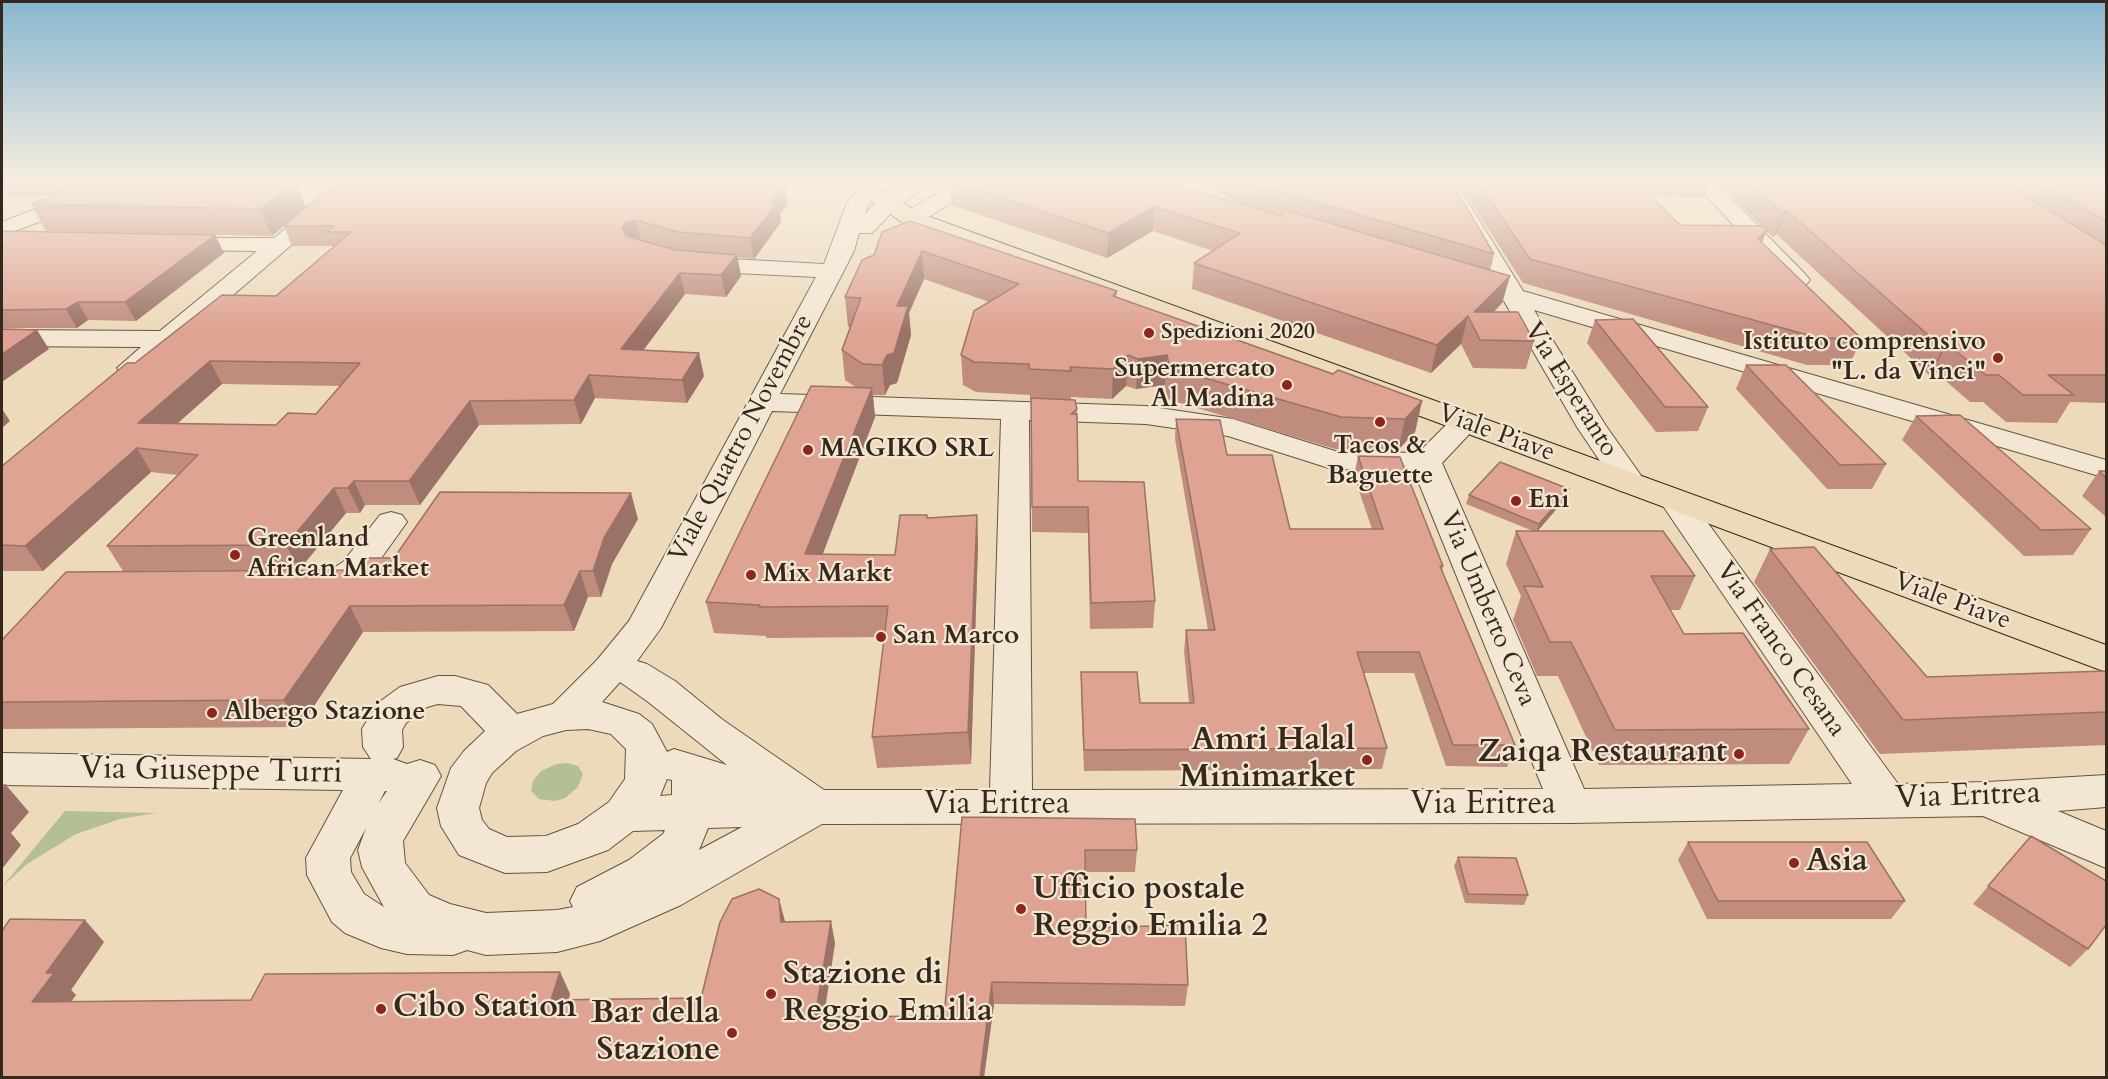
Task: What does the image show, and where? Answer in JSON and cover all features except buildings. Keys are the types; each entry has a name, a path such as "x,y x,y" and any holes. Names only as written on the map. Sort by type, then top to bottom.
{"main road":[{"name":"Viale Piave","path":"954,231 2106,659"}],"street":[{"path":"111,384 295,231"},
{"name":"Viale Quattro Novembre","path":"643,628 836,261 847,231"},
{"name":"Viale Quattro Novembre","path":"836,261 873,231"},
{"name":"Via Esperanto","path":"1474,231 1604,447 1631,484"},
{"path":"1751,231 1802,284"},
{"path":"2,239 36,240"},
{"path":"152,243 279,245"},
{"path":"674,261 709,266 836,261"},
{"path":"1438,273 2106,469"},
{"path":"2,338 166,339"},
{"path":"762,402 1166,417 1255,434 1332,460 1426,462 1466,422"},
{"path":"1011,805 1015,410"},
{"name":"Via Umberto Ceva","path":"1426,462 1438,496 1571,806"},
{"name":"Via Franco Cesana","path":"1675,500 1886,800"},
{"path":"296,585 320,585 348,575 355,570 391,522"},
{"path":"420,777 392,818 381,841 380,850 384,867 398,891 413,909 442,923 486,934 561,914 628,884 659,864 678,846 693,792 664,760 636,736 598,715 566,715 539,722 512,734 485,754 447,823 448,836 462,856 489,869 529,870 562,862 602,842 615,821 641,792 646,780 648,769 636,736 634,674 643,628"},
{"path":"566,715 610,669 643,628"},
{"path":"634,674 661,691 709,731 837,807"},
{"path":"512,734 474,695 455,690 438,690 414,697 392,713 382,729 378,760 327,863 329,875 348,908 361,918 391,930 407,933 486,934 558,931 600,921 837,807"},
{"name":"Via Giuseppe Turri","path":"2,769 378,760 462,794"},
{"name":"Via Eritrea","path":"615,821 693,792 837,807 1571,806 1987,799 2106,790"},
{"path":"1987,799 2106,850"}],"green space":[{"path":"567,763 578,766 583,774 578,787 565,798 555,801 539,799 531,791 533,781 541,771 557,764"},
{"path":"65,811 156,813 120,819 76,834 27,864 2,887"}],"place":[{"name":"Spedizioni 2020","path":"1149,333"},
{"name":"Istituto comprensivo \"L. da Vinci\"","path":"1998,358"},
{"name":"Supermercato Al Madina","path":"1287,385"},
{"name":"Tacos & Baguette","path":"1380,422"},
{"name":"MAGIKO SRL","path":"808,450"},
{"name":"Eni","path":"1516,501"},
{"name":"Greenland African Market","path":"235,555"},
{"name":"Mix Markt","path":"751,575"},
{"name":"San Marco","path":"881,637"},
{"name":"Albergo Stazione","path":"212,713"},
{"name":"Zaiqa Restaurant","path":"1739,754"},
{"name":"Amri Halal Minimarket","path":"1367,760"},
{"name":"Asia","path":"1794,863"},
{"name":"Ufficio postale Reggio Emilia 2","path":"1021,909"},
{"name":"Stazione di Reggio Emilia","path":"771,994"},
{"name":"Cibo Station","path":"381,1009"},
{"name":"Bar della Stazione","path":"732,1033"}]}
